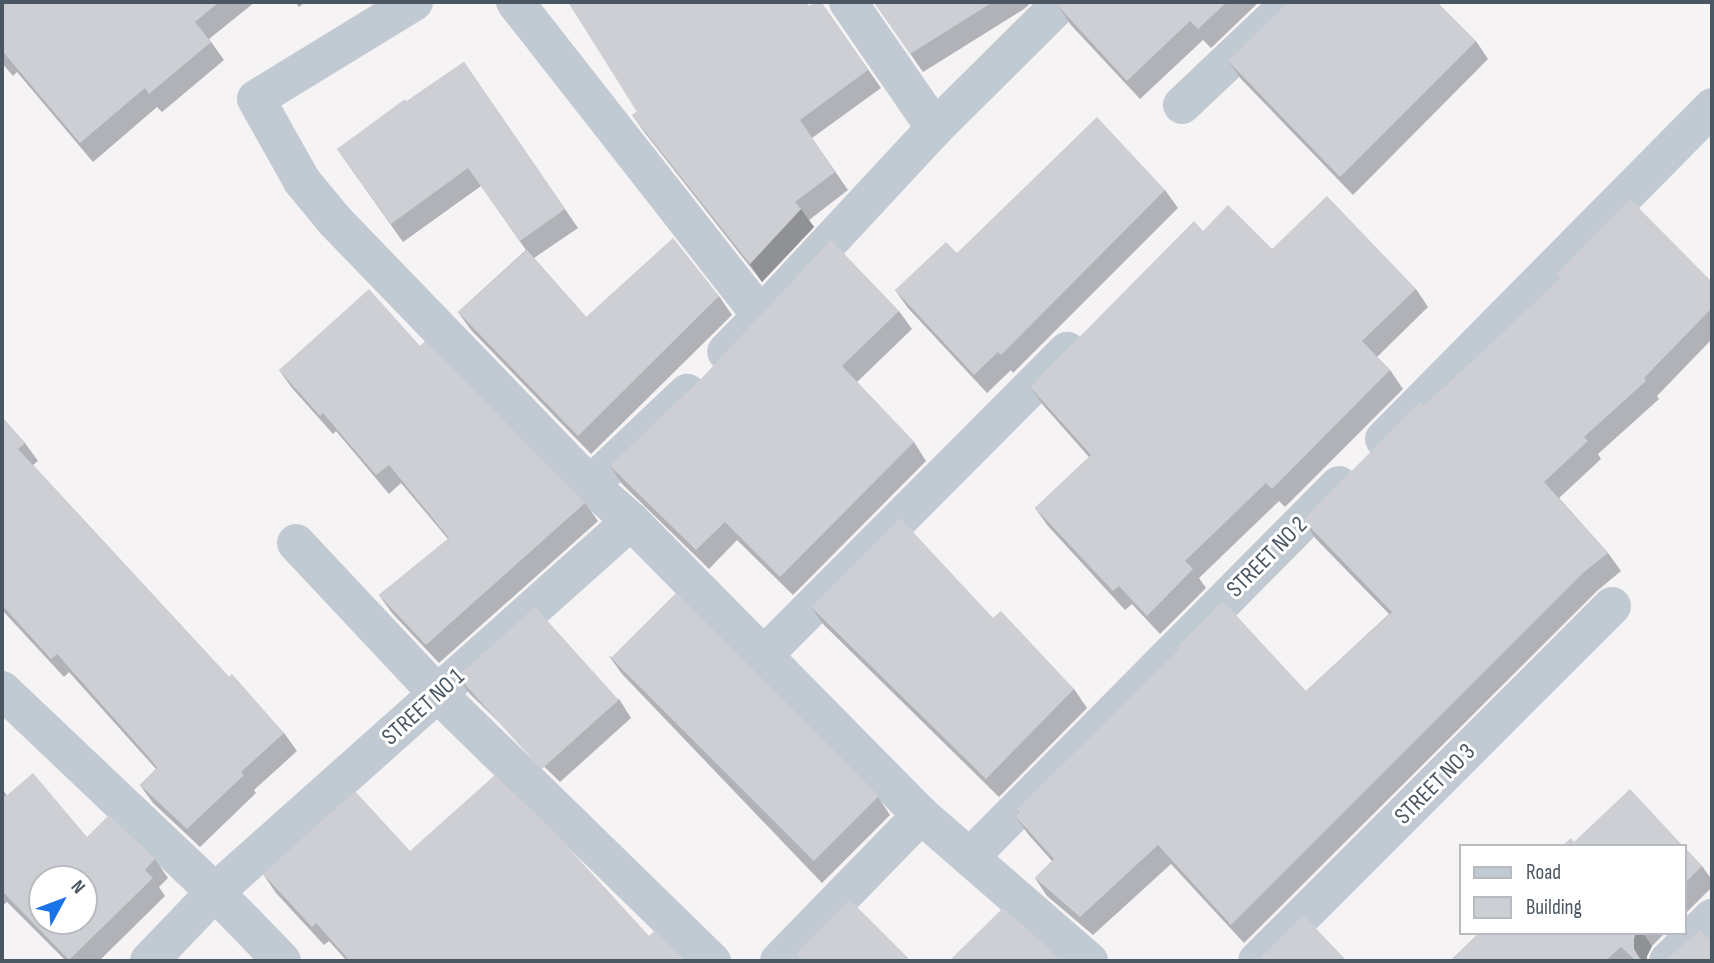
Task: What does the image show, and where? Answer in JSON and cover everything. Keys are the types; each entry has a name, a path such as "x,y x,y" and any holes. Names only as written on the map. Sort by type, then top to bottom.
{"street":[{"path":"414,2 256,99 302,181 335,221 590,485 631,521 921,815 1089,961"},
{"path":"516,2 761,316"},
{"path":"848,2 935,128"},
{"path":"590,485 697,383 935,128 1062,2"},
{"path":"1182,105 1291,2"},
{"name":"STREET NO 2","path":"970,857 1712,107"},
{"path":"763,656 1094,323"},
{"name":"STREET NO 1","path":"149,961 215,892 631,521"},
{"path":"296,543 438,694 712,961"},
{"name":"STREET NO 3","path":"1257,961 1612,606"},
{"path":"2,690 215,892 282,961"},
{"path":"779,961 921,815"},
{"path":"1668,961 1712,918"}],"building":[{"path":"2,2 219,2 195,22 211,42 149,94 145,88 80,143 4,53 2,56"},
{"path":"568,2 806,2 809,6 821,2 868,70 800,120 835,172 795,202 801,209 750,264 632,115 637,112"},
{"path":"874,2 993,2 910,54"},
{"path":"1061,2 1227,2 1198,29 1190,21 1127,81 1058,6"},
{"path":"1288,2 1437,2 1476,41 1340,177 1228,61"},
{"path":"464,62 565,209 520,241 468,168 391,224 337,149 405,99 406,102"},
{"path":"1097,117 1165,190 1001,355 998,352 974,375 895,290 946,242 957,253"},
{"path":"1327,196 1416,289 1362,341 1390,370 1272,489 1266,483 1185,561 1193,569 1147,616 1119,586 1113,591 1035,508 1091,455 1030,387 1194,221 1203,231 1228,205 1272,249"},
{"path":"1630,199 1712,282 1712,308 1644,378 1646,381 1584,437 1588,441 1544,482 1608,553 1584,572 1231,925 1158,845 1080,917 1035,878 1054,859 1015,816 1020,812 1017,809 1179,650 1177,648 1223,601 1306,691 1392,612 1303,520 1420,402 1424,406 1560,279 1556,275"},
{"path":"673,238 719,296 578,436 458,312 527,250 586,317"},
{"path":"831,240 899,311 842,366 914,442 780,577 725,522 696,550 610,466 700,380"},
{"path":"369,289 420,346 425,341 585,503 426,645 379,595 449,538 389,465 376,475 323,413 320,416 279,370"},
{"path":"2,417 25,443 18,449 229,677 232,674 284,733 241,772 244,775 187,829 140,785 157,768 152,761 57,654 51,659 2,605"},
{"path":"900,518 993,618 1001,611 1074,689 986,779 811,607"},
{"path":"676,593 879,796 814,861 611,658"},
{"path":"535,607 619,700 541,769 458,677"},
{"path":"33,773 87,837 109,815 155,859 145,870 153,878 98,932 98,865 28,865 28,918 2,891 2,791 5,797"},
{"path":"495,775 555,833 649,936 655,930 684,961 350,961 316,923 312,927 263,874 355,791 410,851"},
{"path":"1630,789 1681,844 1564,844 1571,838 1574,842"},
{"path":"1686,849 1702,866 1686,882"},
{"path":"850,900 911,961 803,961 796,954"},
{"path":"1003,908 1047,947 1060,961 949,961"},
{"path":"1303,915 1347,961 1265,961 1261,957"},
{"path":"1700,930 1712,941 1712,961 1664,961"},
{"path":"45,935 95,935 69,960"},
{"path":"1477,935 1635,935 1634,949 1639,958 1645,961 1636,961 1621,947 1605,961 1450,961"}]}
